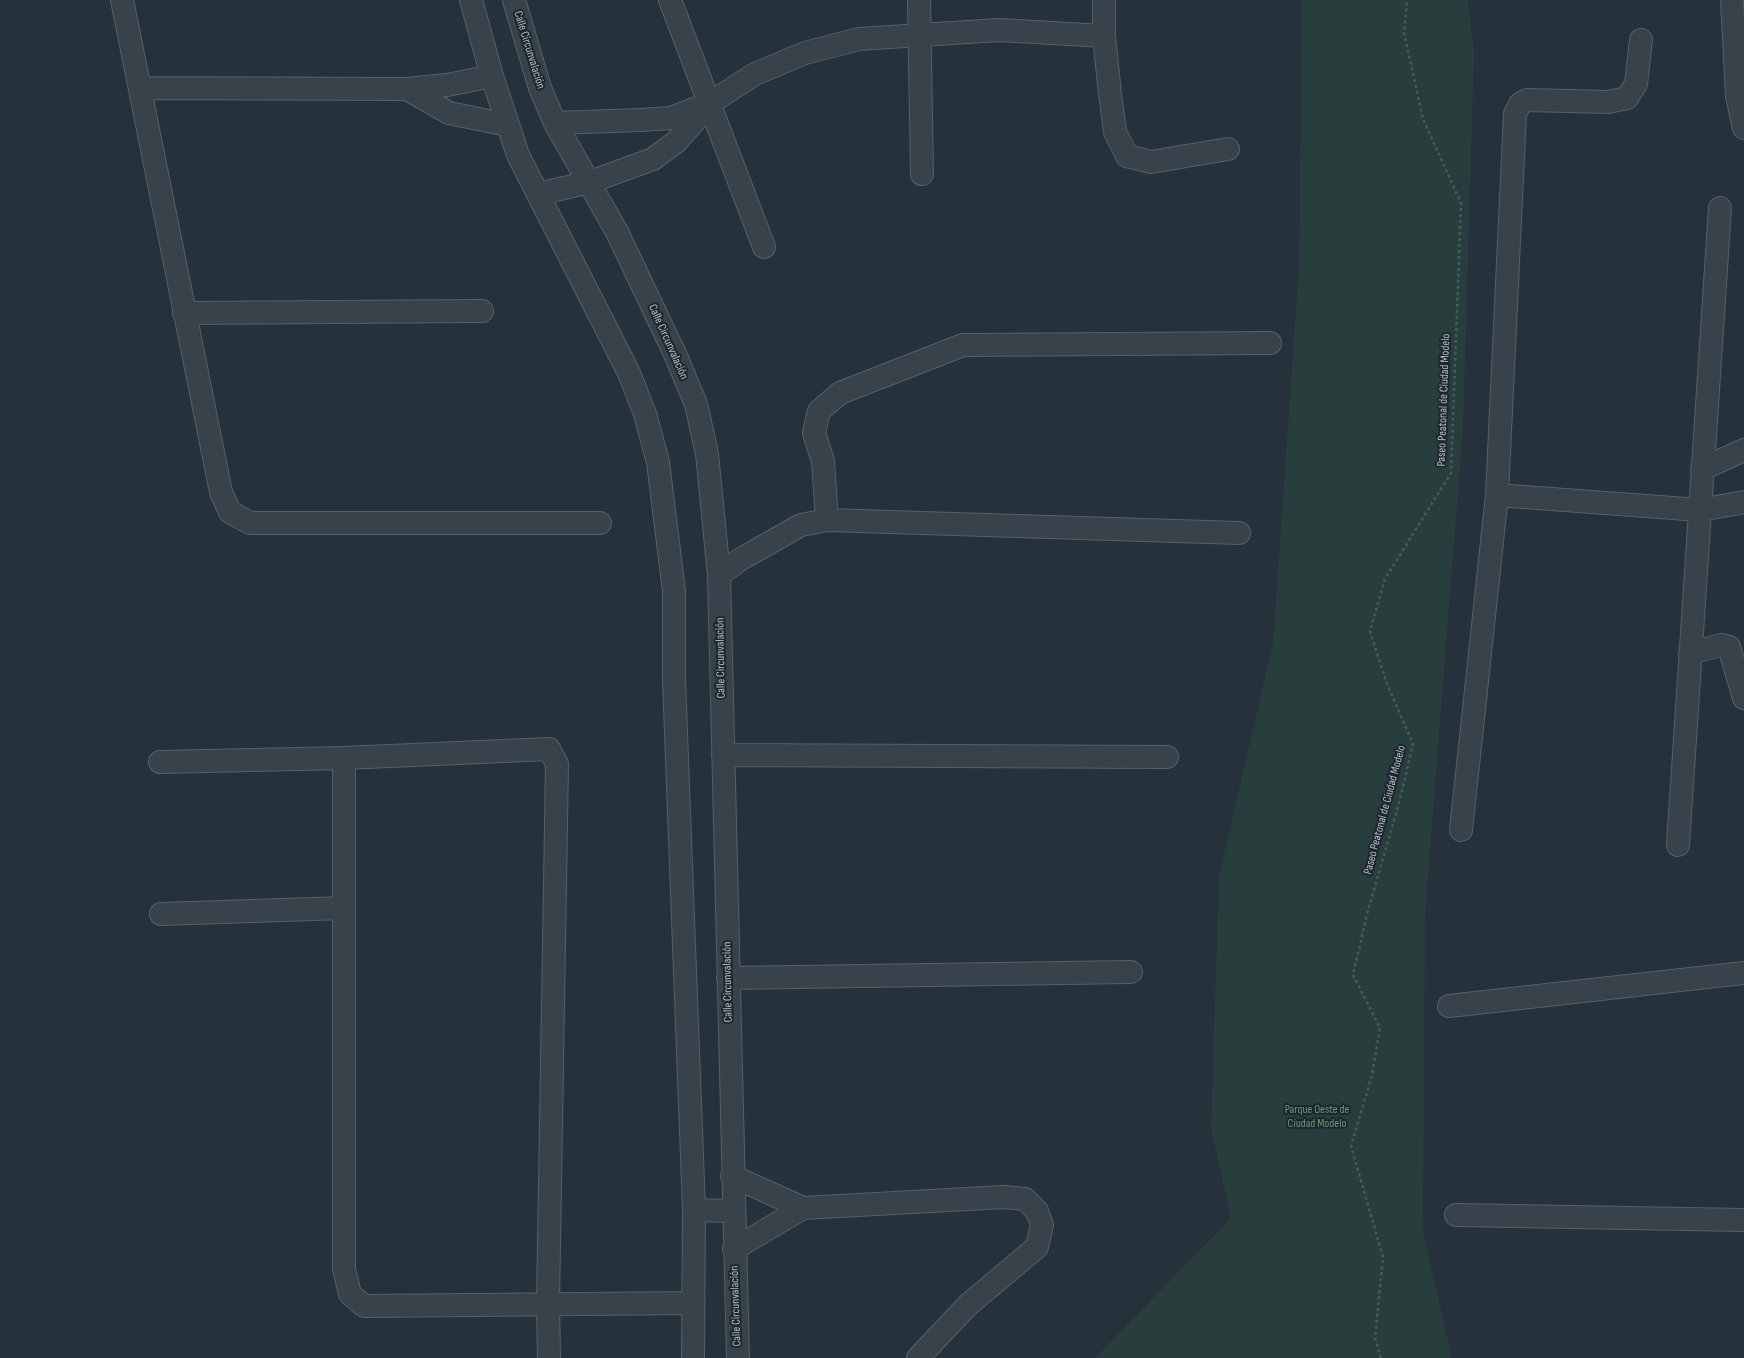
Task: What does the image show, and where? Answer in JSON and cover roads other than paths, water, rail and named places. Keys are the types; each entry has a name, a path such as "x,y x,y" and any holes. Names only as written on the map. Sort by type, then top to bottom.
{"street":[{"path":"122,0 221,492 230,512 250,523 600,523"},
{"path":"471,0 492,76 518,155 629,372 645,414 658,462 674,591 674,680 694,1210 692,1303 693,1358"},
{"name":"Calle Circunvalación","path":"514,0 540,88 555,122 617,232 675,354 696,404 707,454 719,575 732,1176 738,1358"},
{"path":"670,0 764,247"},
{"path":"919,0 922,174"},
{"path":"1104,0 1104,36 1115,132 1127,156 1151,162 1228,149"},
{"path":"1732,0 1737,96 1744,128"},
{"path":"555,122 671,118 710,103 755,74 805,53 859,39 998,30 1104,36"},
{"path":"1461,830 1497,495 1515,114 1520,104 1527,100 1608,102 1626,98 1636,84 1641,40"},
{"path":"140,88 407,89 447,85 492,76"},
{"path":"407,89 449,113 508,125"},
{"path":"538,194 590,182 653,158 676,142 710,103"},
{"path":"1678,845 1720,208"},
{"path":"184,313 482,311"},
{"path":"827,520 823,461 814,433 819,411 840,393 963,345 1270,343"},
{"path":"1702,468 1744,450"},
{"path":"1497,495 1700,510 1744,502"},
{"path":"719,575 741,559 801,525 827,520 1239,533"},
{"path":"1690,653 1721,645 1729,647 1744,698"},
{"path":"160,762 344,758 548,749 557,764 548,1304 549,1358"},
{"path":"722,755 1167,757"},
{"path":"344,758 344,1269 350,1294 364,1306 692,1303"},
{"path":"161,914 344,908"},
{"path":"728,978 1131,972"},
{"path":"1449,1006 1744,973"},
{"path":"732,1176 803,1208 1004,1197 1025,1199 1037,1211 1042,1225 1037,1247 968,1305 918,1358"},
{"path":"734,1249 803,1208"},
{"path":"694,1210 733,1211"},
{"path":"1456,1214 1744,1220"}],"park label":[{"name":"Parque Oeste de Ciudad Modelo","path":"1317,1117"}]}
